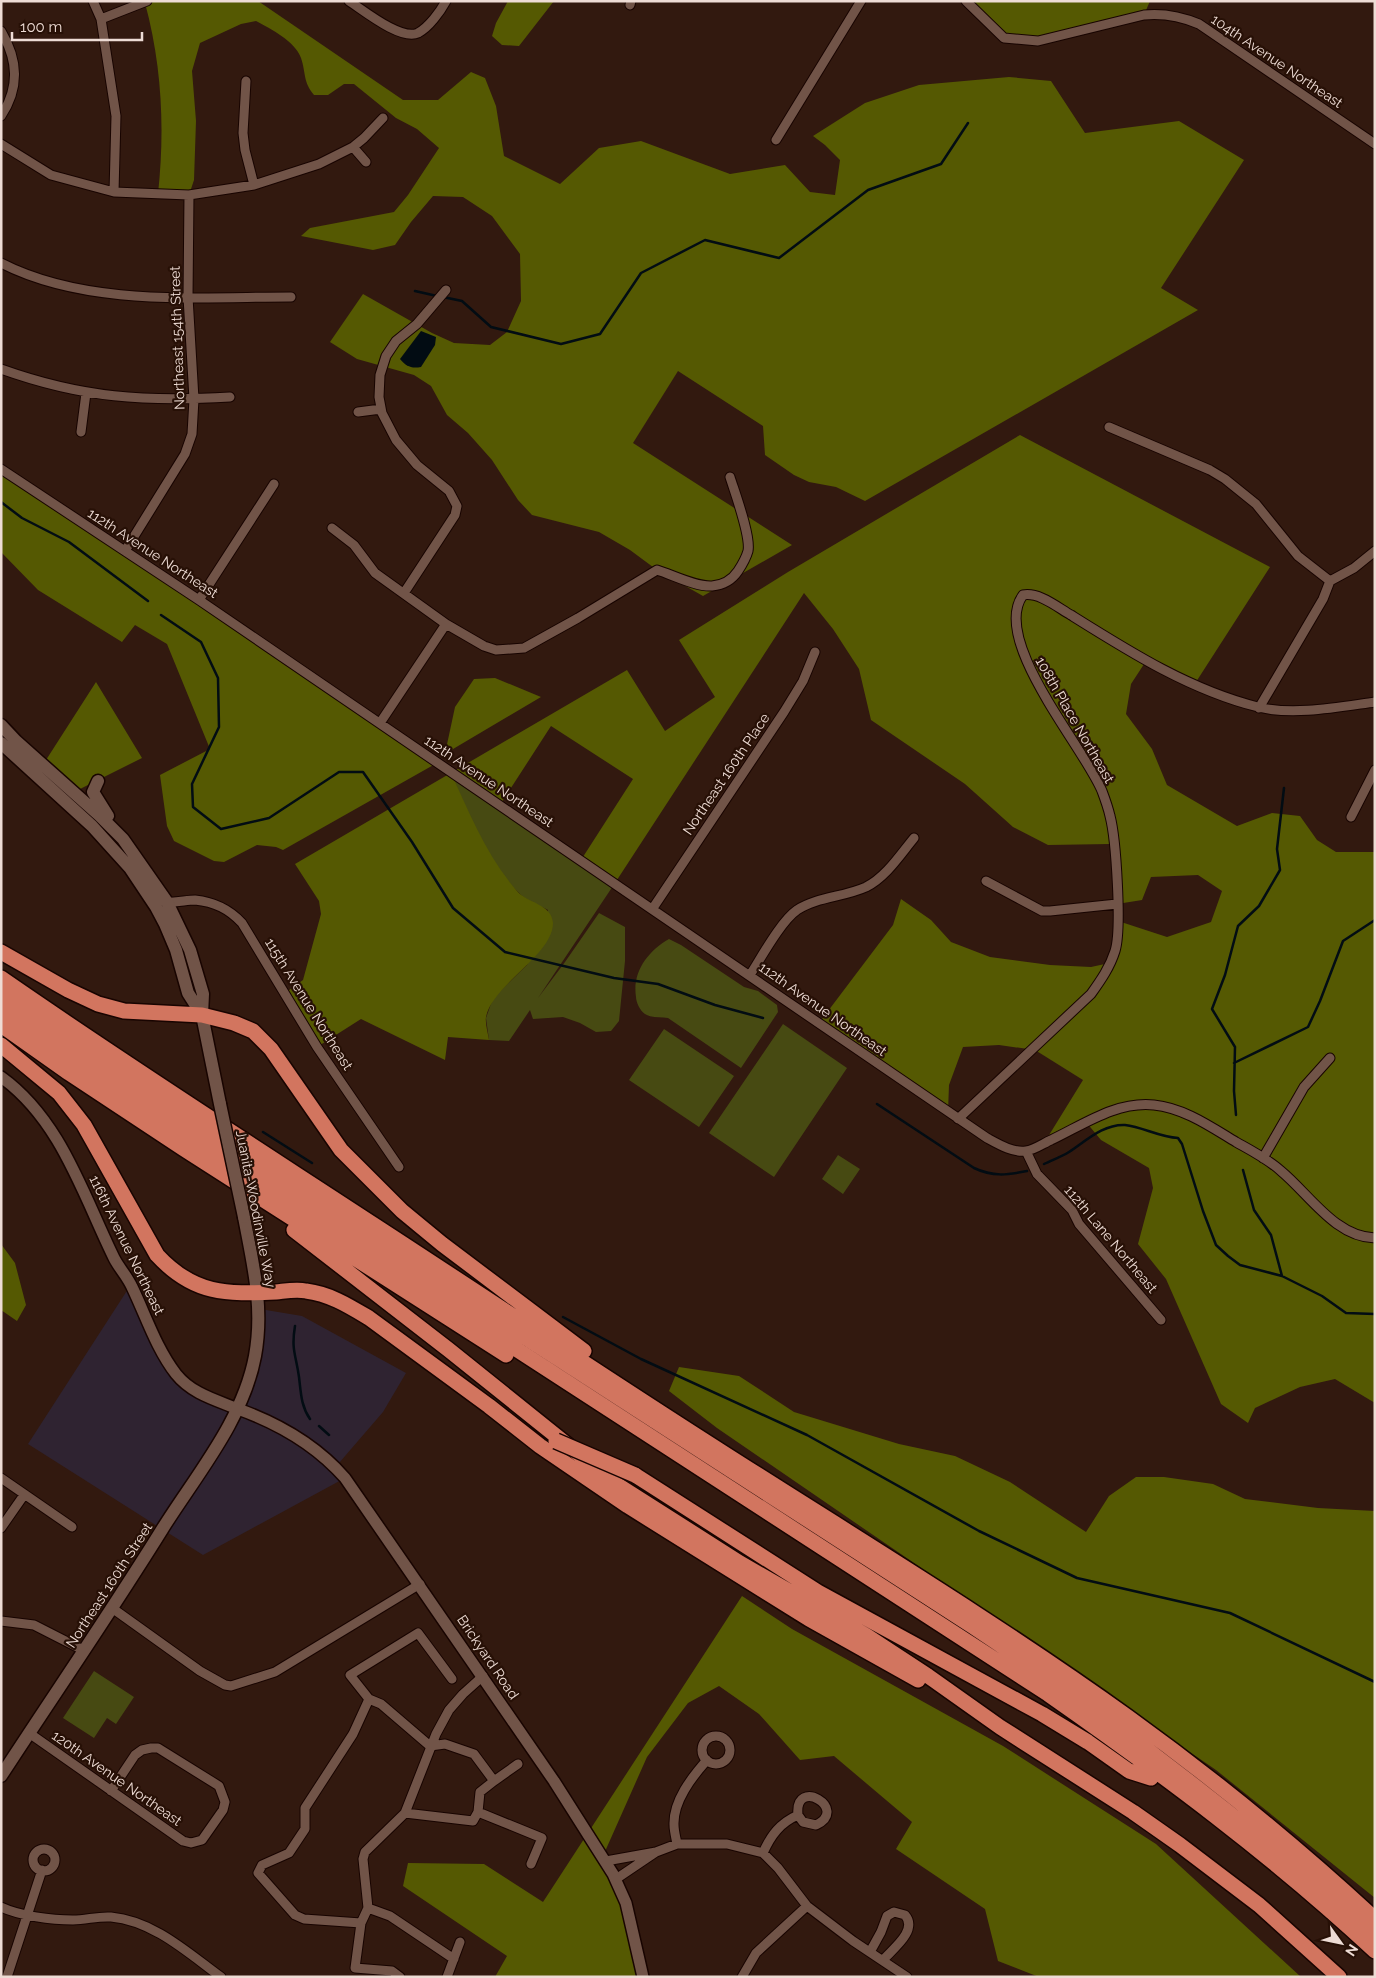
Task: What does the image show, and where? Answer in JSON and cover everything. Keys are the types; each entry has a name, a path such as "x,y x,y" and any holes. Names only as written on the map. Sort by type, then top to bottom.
{"highway":[{"path":"1,952 60,986 98,1004 124,1010 202,1015 234,1023 253,1031 262,1039 341,1150 402,1211 442,1244 691,1432"},
{"path":"1,978 248,1143 691,1432 921,1578 1024,1646 1129,1718 1254,1814 1375,1919"},
{"path":"1,995 101,1063 972,1626 1134,1738 1241,1820 1375,1936"},
{"path":"1,1012 152,1113 1048,1694 1156,1771 1220,1820 1375,1951"},
{"path":"1,1025 69,1073 184,1149 988,1664 1151,1778 1252,1858 1375,1962"},
{"path":"1,1045 59,1093 84,1125 157,1255 169,1268 185,1279 207,1289 234,1294 305,1290 338,1300 369,1318 580,1474 747,1582 1000,1726"},
{"path":"184,1149 326,1254 616,1484 740,1563 867,1636 1117,1802 1180,1845 1259,1905 1339,1977"},
{"path":"490,1406 540,1434 635,1475 818,1592 1042,1714 1088,1742 1129,1772 1151,1778"}],"main road":[{"path":"1,725 25,750 93,809 123,839"},
{"path":"1,743 55,791 113,847 130,868 156,906 176,950 188,993 202,1015"},
{"path":"25,750 34,764 52,782 55,791"},
{"path":"98,781 93,792 97,801 167,902 190,950 203,994 202,1015"},
{"path":"55,791 67,795 102,827 123,839"},
{"name":"Juanita-Woodinville Way","path":"202,1015 244,1217 260,1309 255,1356 238,1409"},
{"name":"Northeast 160th Street","path":"1,1776 85,1650 238,1409"}],"street":[{"path":"93,1 101,19 116,116 114,192"},
{"path":"101,19 147,1"},
{"path":"349,1 399,33 417,33 439,12 446,1"},
{"path":"776,140 861,1"},
{"name":"104th Avenue Northeast","path":"966,1 1004,38 1038,41 1144,14 1162,14 1185,18 1198,24 1375,144"},
{"path":"1,30 11,47 15,70 13,90 7,108 1,116"},
{"path":"246,81 243,134 254,184"},
{"path":"1,144 51,175 114,192 189,195 254,184 319,164 353,147 383,118"},
{"path":"353,147 366,162"},
{"name":"Northeast 154th Street","path":"125,551 185,454 192,434 194,399 188,297 189,195"},
{"path":"1,263 48,281 85,291 121,295 188,297 291,297"},
{"path":"404,593 455,515 457,506 449,491 417,465 396,440 381,409 380,375 386,356 396,341 416,324 446,290"},
{"path":"1,368 63,388 86,393 140,399 230,397"},
{"path":"81,432 86,393"},
{"path":"358,412 381,409"},
{"path":"1109,427 1210,470 1225,479 1258,506 1298,556 1330,581"},
{"name":"112th Avenue Northeast","path":"1,469 199,600 653,908 958,1119 1002,1146 1026,1151"},
{"path":"332,528 354,545 374,573 446,624 484,646 496,650 511,650 524,648 657,570 710,586 722,584 734,577 743,564 748,549 746,531 730,477"},
{"path":"199,600 274,484"},
{"path":"1375,551 1354,568 1330,581 1323,599 1259,708 1304,711 1375,702"},
{"name":"108th Place Northeast","path":"958,1119 1091,994 1104,976 1116,950 1118,904 1111,817 1101,789 1024,658 1017,632 1015,614 1018,602 1023,595 1030,594 1047,601 1177,678 1259,708"},
{"path":"380,723 446,624"},
{"name":"Northeast 160th Place","path":"653,908 784,712 803,681 815,652"},
{"path":"1351,816 1375,770"},
{"path":"750,975 785,922 797,910 866,887 892,865 914,838"},
{"path":"986,881 1042,911 1118,904"},
{"name":"115th Avenue Northeast","path":"167,902 195,900 220,905 233,913 242,923 318,1046 399,1167"},
{"path":"1263,1158 1304,1087 1330,1058"},
{"name":"116th Avenue Northeast","path":"1,1077 8,1082 46,1123 71,1164 115,1259 131,1285 168,1362 189,1387 213,1401 238,1409"},
{"path":"1026,1151 1115,1109 1140,1104 1168,1107 1189,1115 1281,1170 1344,1229 1368,1238 1375,1238"},
{"name":"112th Lane Northeast","path":"1026,1151 1037,1174 1072,1210 1079,1224 1160,1320"},
{"name":"Brickyard Road","path":"238,1409 283,1429 314,1449 334,1465 345,1478 483,1676 606,1861 626,1903 643,1977"},
{"path":"1,1478 72,1527"},
{"path":"1,1528 24,1495"},
{"path":"112,1608 200,1672 224,1686 231,1686 275,1672 420,1584"},
{"path":"1,1622 34,1625 85,1650"},
{"path":"452,1679 418,1633 350,1676 369,1699 381,1704 430,1746 445,1744 474,1754 494,1781"},
{"path":"400,1977 392,1971 355,1968 361,1923 368,1908 363,1859 365,1852 406,1813 430,1746 450,1710 463,1694 483,1676"},
{"path":"361,1923 304,1919 295,1915 258,1873 262,1865 289,1853 305,1829 305,1808 353,1734 369,1699"},
{"name":"120th Avenue Northeast","path":"29,1733 111,1791 183,1841 190,1843 202,1840 223,1810 225,1802 219,1786 158,1748 142,1750 135,1755 111,1791"},
{"path":"677,1844 674,1824 677,1808 685,1789 707,1760"},
{"path":"406,1813 472,1820 478,1812 480,1792 518,1764"},
{"path":"478,1812 542,1838 531,1864"},
{"path":"763,1853 776,1829 798,1814"},
{"path":"606,1861 656,1852 677,1844 727,1844 763,1853 778,1868 807,1906 853,1941 907,1977"},
{"path":"616,1879 656,1852"},
{"path":"6,1975 28,1916 42,1870"},
{"path":"742,1977 756,1953 807,1906"},
{"path":"1,1907 28,1916 73,1920 92,1917 112,1917 132,1921 160,1933 221,1977"},
{"path":"368,1908 390,1916 454,1959"},
{"path":"870,1952 887,1916 898,1912 905,1915 910,1924 909,1931 883,1960"},
{"path":"447,1977 460,1942"}],"shaded area":[{"path":"147,1 258,1 403,100 438,100 471,72 485,78 496,106 504,156 560,184 599,148 641,141 730,174 785,165 810,192 835,195 840,160 813,136 865,103 919,85 1009,77 1051,81 1085,133 1179,121 1244,160 1161,288 1198,310 865,501 836,487 809,482 794,475 765,455 763,426 678,371 633,443 792,545 703,596 657,570 630,550 599,532 532,515 518,500 492,460 468,433 447,415 431,386 414,375 357,359 330,342 363,294 432,333 454,343 490,345 507,332 521,301 520,254 492,216 463,197 433,196 395,245 373,250 301,236 310,228 394,212 408,195 439,148 417,129 396,118 354,84 344,84 328,95 314,95 306,82 301,58 294,46 282,36 256,21 241,24 200,43 192,71 196,121 194,180 189,195 158,194 161,146 160,98 155,50 145,3"},
{"path":"508,1 554,1 519,46 502,45 492,36 496,23"},
{"path":"966,1 1150,1 1144,15 1038,41 1004,38"},
{"path":"421,331 436,337 435,345 421,367 417,368 407,365 400,359"},
{"path":"1020,435 1270,567 1196,682 1148,658 1131,684 1126,714 1152,749 1167,785 1237,826 1272,813 1300,816 1317,840 1336,852 1375,852 1375,1403 1335,1379 1300,1387 1255,1408 1248,1423 1221,1404 1166,1279 1138,1244 1153,1188 1149,1168 1101,1140 1086,1122 1046,1140 1083,1080 1035,1050 999,1045 963,1047 949,1085 948,1112 819,1023 893,925 901,899 931,920 951,942 990,957 1050,965 1091,967 1114,962 1115,920 1167,937 1211,922 1222,891 1198,875 1151,877 1142,900 1117,904 1110,844 1048,845 1013,827 965,784 871,720 859,669 833,629 804,593 615,883 581,860 633,779 551,726 500,805 451,773 480,835 506,878 521,895 544,908 552,917 553,923 550,935 543,947 499,993 491,1005 486,1017 489,1040 448,1037 445,1060 361,1019 317,1047 285,993 303,980 321,914 319,901 295,864 627,670 665,731 715,697 679,640 788,572"},
{"path":"1,469 437,763 283,850 276,847 257,845 224,862 214,861 174,841 167,826 160,775 210,749 167,644 135,625 122,642 38,590 1,552"},
{"path":"495,678 541,697 448,752 446,749 455,707 474,679"},
{"path":"96,682 142,758 78,790 77,786 46,760"},
{"path":"450,772 615,883 538,998 599,913 625,927 625,961 619,1021 611,1031 596,1032 580,1023 563,1017 533,1019 530,1010 509,1041 489,1040 486,1018 493,998 527,965 548,910 521,895 497,866 471,820"},
{"path":"669,939 744,987 758,991 777,1005 778,1012 741,1068 668,1018 647,1015 643,1013 639,1006 635,988 639,971 648,956"},
{"path":"783,1024 847,1068 774,1177 709,1133"},
{"path":"664,1029 734,1076 699,1127 629,1080"},
{"path":"838,1155 860,1169 843,1194 822,1179"},
{"path":"1,1244 15,1263 26,1305 17,1321 1,1310"},
{"path":"130,1286 178,1376 238,1409 260,1309 302,1316 406,1373 383,1412 339,1463 345,1478 203,1555 28,1444"},
{"path":"679,1367 739,1376 794,1412 899,1444 955,1456 1010,1482 1086,1532 1109,1496 1136,1477 1164,1477 1213,1484 1245,1499 1318,1508 1375,1511 1375,1898 1216,1770 717,1428 669,1391"},
{"path":"742,1596 792,1629 1003,1746 1156,1844 1301,1977 1039,1977 998,1961 985,1909 896,1849 912,1822 834,1756 800,1760 759,1714 719,1686 688,1703 647,1757 603,1856 613,1874 643,1977 495,1977 507,1956 403,1886 408,1863 484,1864 543,1902"},
{"path":"94,1671 134,1697 116,1724 107,1718 94,1738 63,1718"}],"waterway":[{"path":"443,297 462,301 491,327 561,344 600,334 641,273 705,240 779,258 868,190 941,164 968,123"},
{"path":"415,291 437,296"},
{"path":"1,502 22,518 69,542 148,601"},
{"path":"161,615 201,642 218,678 219,727 192,784 193,807 221,829 269,818 339,772 363,772 412,842 453,908 505,952 614,978 658,984 715,1005 763,1018"},
{"path":"1236,1115 1234,1091 1235,1047 1212,1009 1225,975 1238,926 1259,906 1280,870 1277,849 1284,788"},
{"path":"1234,1063 1308,1027 1343,941 1375,920"},
{"path":"877,1104 974,1168 987,1173 1000,1174 1027,1171"},
{"path":"1044,1164 1066,1154 1102,1130 1117,1125 1132,1126 1164,1136 1178,1138 1182,1144 1216,1245 1228,1256 1240,1265 1282,1276 1322,1296 1346,1313 1375,1314"},
{"path":"263,1132 312,1163"},
{"path":"1243,1170 1254,1210 1271,1235 1282,1276"},
{"path":"563,1317 641,1359 807,1435 979,1531 1077,1578 1230,1613 1375,1682"},
{"path":"295,1326 294,1347 301,1394 303,1404 310,1419"},
{"path":"319,1426 329,1435"}]}
